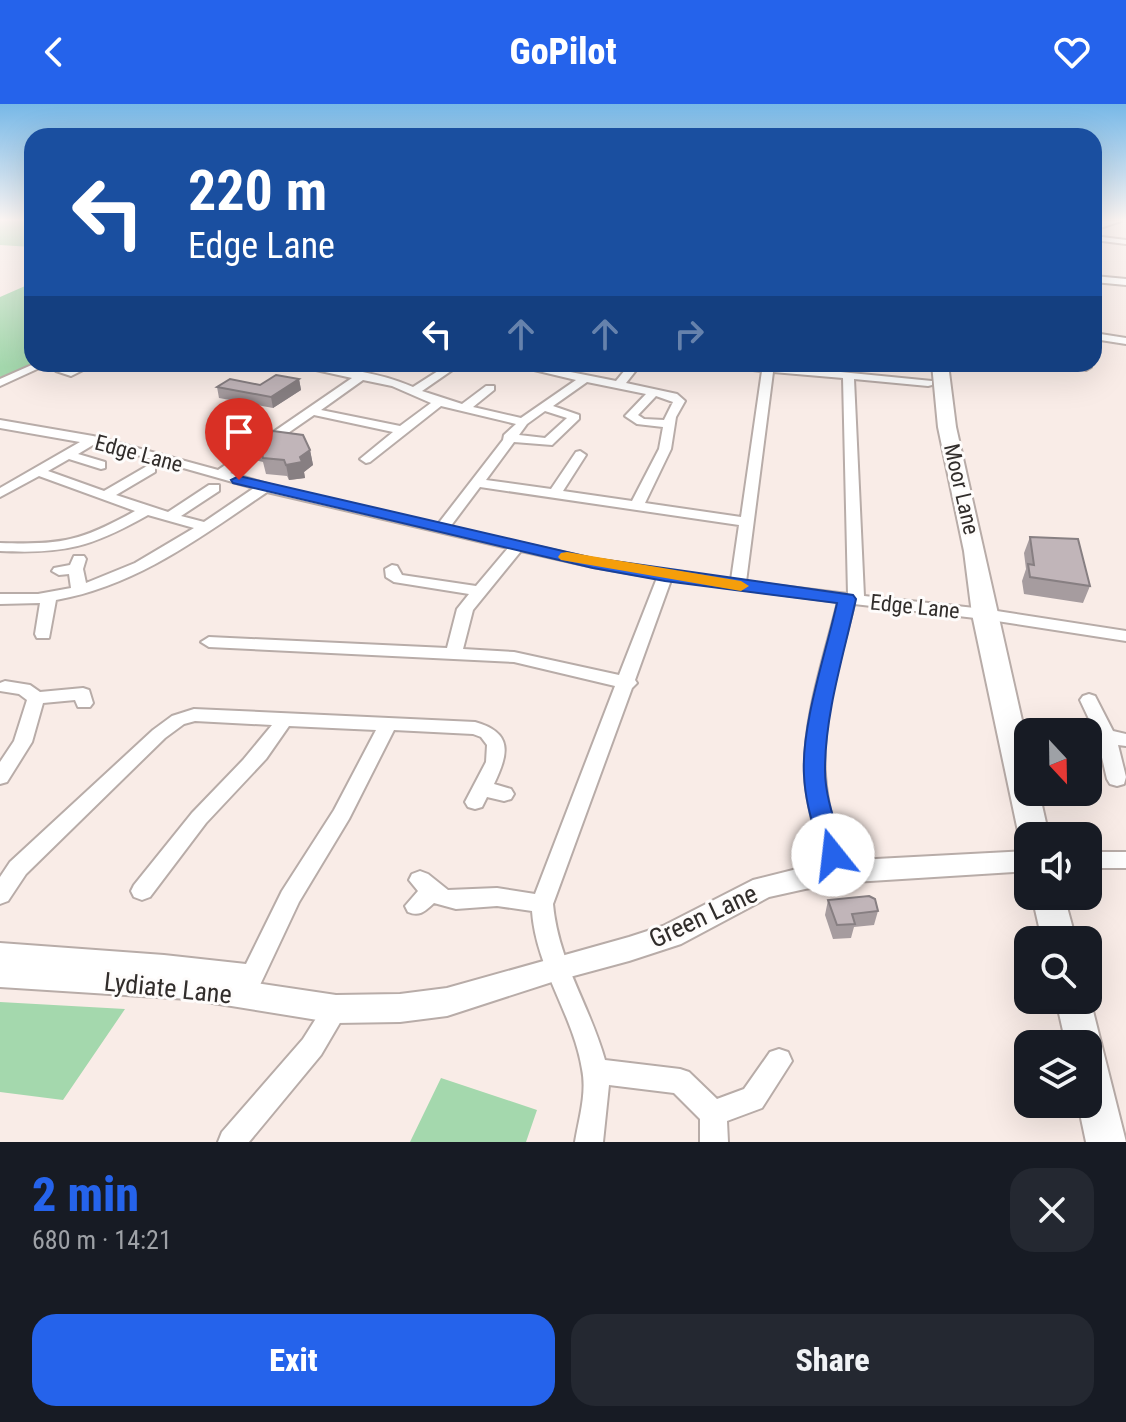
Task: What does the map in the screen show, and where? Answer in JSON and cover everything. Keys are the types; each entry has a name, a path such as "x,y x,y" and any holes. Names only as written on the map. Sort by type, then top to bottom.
{"highway":[{"name":"Moor Lane","path":"941,372 950,434 981,581 984,614 1031,822"},
{"path":"1101,1118 1106,1142"}],"main road":[{"name":"Green Lane","path":"336,1009 400,1008 447,1002 671,935 763,888 838,872 1014,862"},
{"name":"Lydiate Lane","path":"0,974 188,986 247,985 336,1009"}],"street":[{"path":"1102,280 1126,282"},
{"path":"1102,337 1126,341"},
{"path":"0,383 25,372"},
{"path":"335,372 414,391 463,409 523,422"},
{"path":"414,391 444,372"},
{"path":"559,372 655,391 679,401 665,449 636,507"},
{"path":"620,383 629,372"},
{"path":"738,586 768,372"},
{"path":"802,372 928,383"},
{"path":"838,872 817,800 814,772 816,738 851,599 848,376"},
{"path":"170,517 361,377"},
{"path":"441,529 523,422 587,377"},
{"path":"463,409 492,388"},
{"path":"655,391 631,416 641,422 670,424"},
{"path":"366,459 439,402"},
{"path":"508,438 548,442 574,420 569,414 543,407"},
{"path":"312,411 400,430"},
{"name":"Edge Lane","path":"0,424 93,440 211,487 264,488 665,576 984,614 1126,636"},
{"path":"0,493 93,440"},
{"path":"69,455 101,465"},
{"path":"554,494 580,455"},
{"path":"105,496 145,470"},
{"path":"39,472 146,510 205,527"},
{"path":"476,482 746,522"},
{"path":"3,604 79,590 127,575 153,562 264,488"},
{"path":"0,547 50,550 83,544 146,510"},
{"path":"454,653 465,609 477,591 518,546"},
{"path":"59,571 78,564 79,590"},
{"path":"589,1142 596,1071 545,944 542,904 628,683 665,576"},
{"path":"392,577 477,591"},
{"path":"921,607 959,602 981,581"},
{"path":"43,634 49,596"},
{"path":"209,642 514,657 628,683"},
{"path":"5,687 24,689 36,698 83,694 84,703"},
{"path":"0,777 23,742 36,698"},
{"path":"1089,700 1106,736 1117,779"},
{"path":"0,895 18,868 159,734 178,720 194,715 475,728 487,733 496,744 495,762 478,796 504,794"},
{"path":"142,891 207,809 246,772 271,742 285,718"},
{"path":"247,985 290,897 342,814 389,723"},
{"path":"1106,736 1126,740"},
{"path":"1102,860 1126,860"},
{"path":"423,892 473,902 495,897 542,904"},
{"name":"Lydiate Lane","path":"0,953 164,965 247,985"},
{"path":"232,1142 312,1047 336,1009"},
{"path":"713,1113 753,1099 779,1061"},
{"path":"596,1071 680,1081 713,1113 714,1142"}],"green space":[{"path":"24,286 24,370 0,380 0,297"},
{"path":"0,1002 125,1009 63,1100 0,1092"},
{"path":"441,1078 537,1110 526,1142 410,1142"}],"building":[{"path":"276,375 299,379 271,397 217,387 230,379 260,385"},
{"path":"273,431 303,435 310,450 300,457 302,462 286,465 284,460 263,458 260,446 252,444"},
{"path":"1030,537 1078,539 1090,586 1030,577 1028,564 1034,565"},
{"path":"869,896 875,899 878,911 852,914 855,924 837,925 828,900"}],"slow traffic":[{"path":"567,557 665,576 741,586"}],"route":[{"path":"239,480 292,495 593,563 665,576 847,599 816,738 814,772 817,800 833,855"}]}
